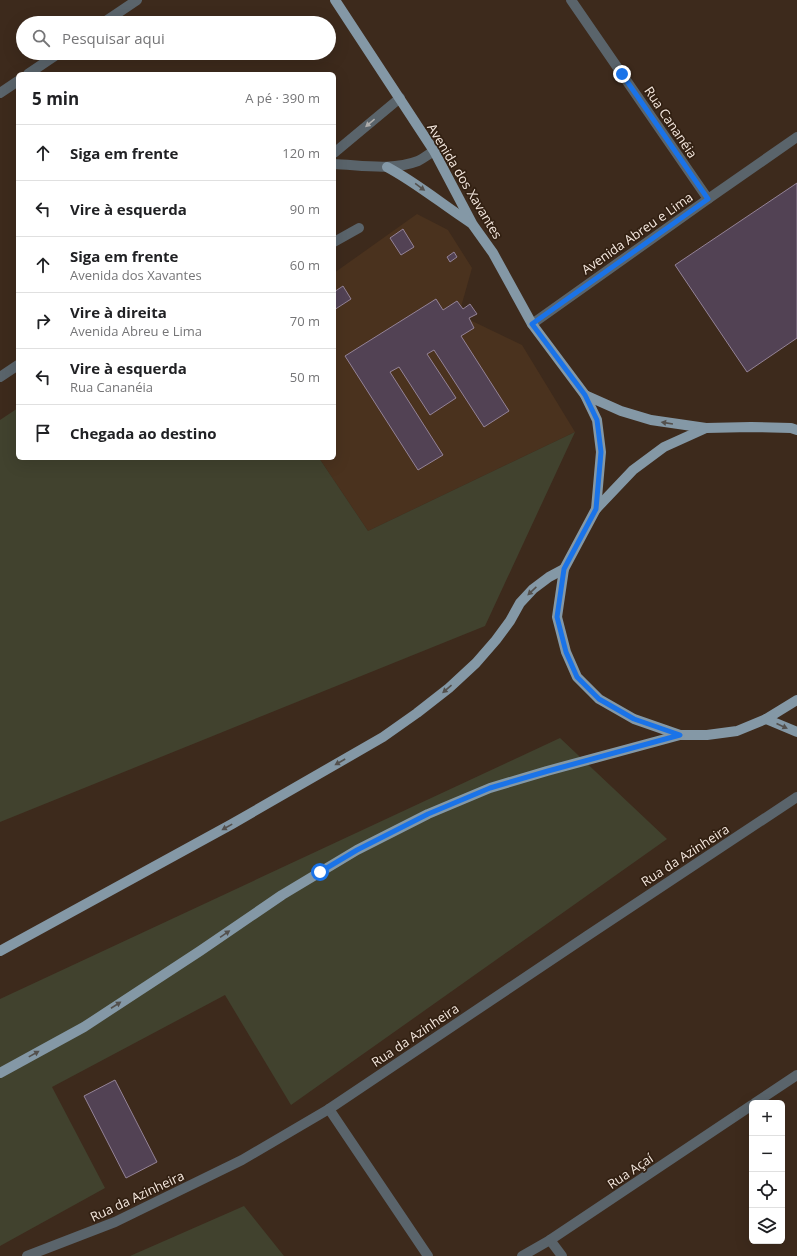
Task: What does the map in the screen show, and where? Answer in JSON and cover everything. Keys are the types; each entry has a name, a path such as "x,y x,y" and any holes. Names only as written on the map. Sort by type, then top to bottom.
{"main road":[{"name":"Avenida dos Xavantes","path":"335,0 434,151 473,224 493,253 532,324 585,395 597,420 601,452 596,509"},
{"path":"387,167 409,179 473,224"},
{"name":"Avenida dos Xavantes","path":"585,395 621,411 651,420 706,428"},
{"path":"680,735 628,716 599,699 577,677 566,652 557,617 564,569 596,509 633,470 664,446 706,428 751,427 791,428 797,430"},
{"path":"0,951 232,824 383,737 449,688 476,663 496,640 510,621 520,603 533,589 564,569"},
{"path":"0,1073 84,1027 282,895 357,850 421,818 490,788 548,771 680,735 707,735 737,731 766,719 797,700"},
{"path":"766,719 797,732"}],"street":[{"path":"113,16 137,0"},
{"name":"Rua Cananéia","path":"571,0 708,199"},
{"path":"31,72 49,60"},
{"path":"0,93 16,82"},
{"path":"336,151 400,98"},
{"name":"Avenida Abreu e Lima","path":"532,324 708,199 797,138"},
{"path":"336,164 387,167 419,160 434,151"},
{"path":"336,241 359,228"},
{"path":"0,377 16,366"},
{"name":"Rua da Azinheira","path":"27,1256 115,1222 242,1160 329,1109 797,797"},
{"path":"760,1100 797,1075"},
{"name":"Rua Açaí","path":"522,1256 550,1240 749,1107"},
{"path":"329,1109 428,1256"},
{"path":"550,1240 562,1256"}],"shaded area":[{"path":"417,214 448,230 472,268 461,307 463,309 470,304 477,314 469,318 470,320 522,345 575,432 368,531 320,460 336,460 336,272"}],"green space":[{"path":"16,409 16,460 320,460 368,531 575,432 485,626 0,822 0,420"},
{"path":"560,738 667,839 291,1105 225,995 52,1087 105,1188 0,1246 0,999"},
{"path":"244,1206 284,1256 130,1256"}],"building":[{"path":"797,183 797,338 747,372 675,265"},
{"path":"403,229 414,247 401,255 390,238"},
{"path":"454,252 457,257 450,262 447,257"},
{"path":"343,286 351,299 336,309 336,291"},
{"path":"436,299 443,310 457,301 463,309 470,304 477,314 469,318 474,328 461,336 509,411 484,427 434,350 427,354 456,398 430,415 399,367 390,372 443,455 418,470 345,356"},
{"path":"115,1080 157,1162 126,1178 84,1096"}],"route":[{"path":"320,872 357,850 428,814 490,788 680,735 634,719 599,699 577,677 566,652 557,617 564,569 596,509 601,452 597,420 585,395 532,324 708,199 622,74"}]}
